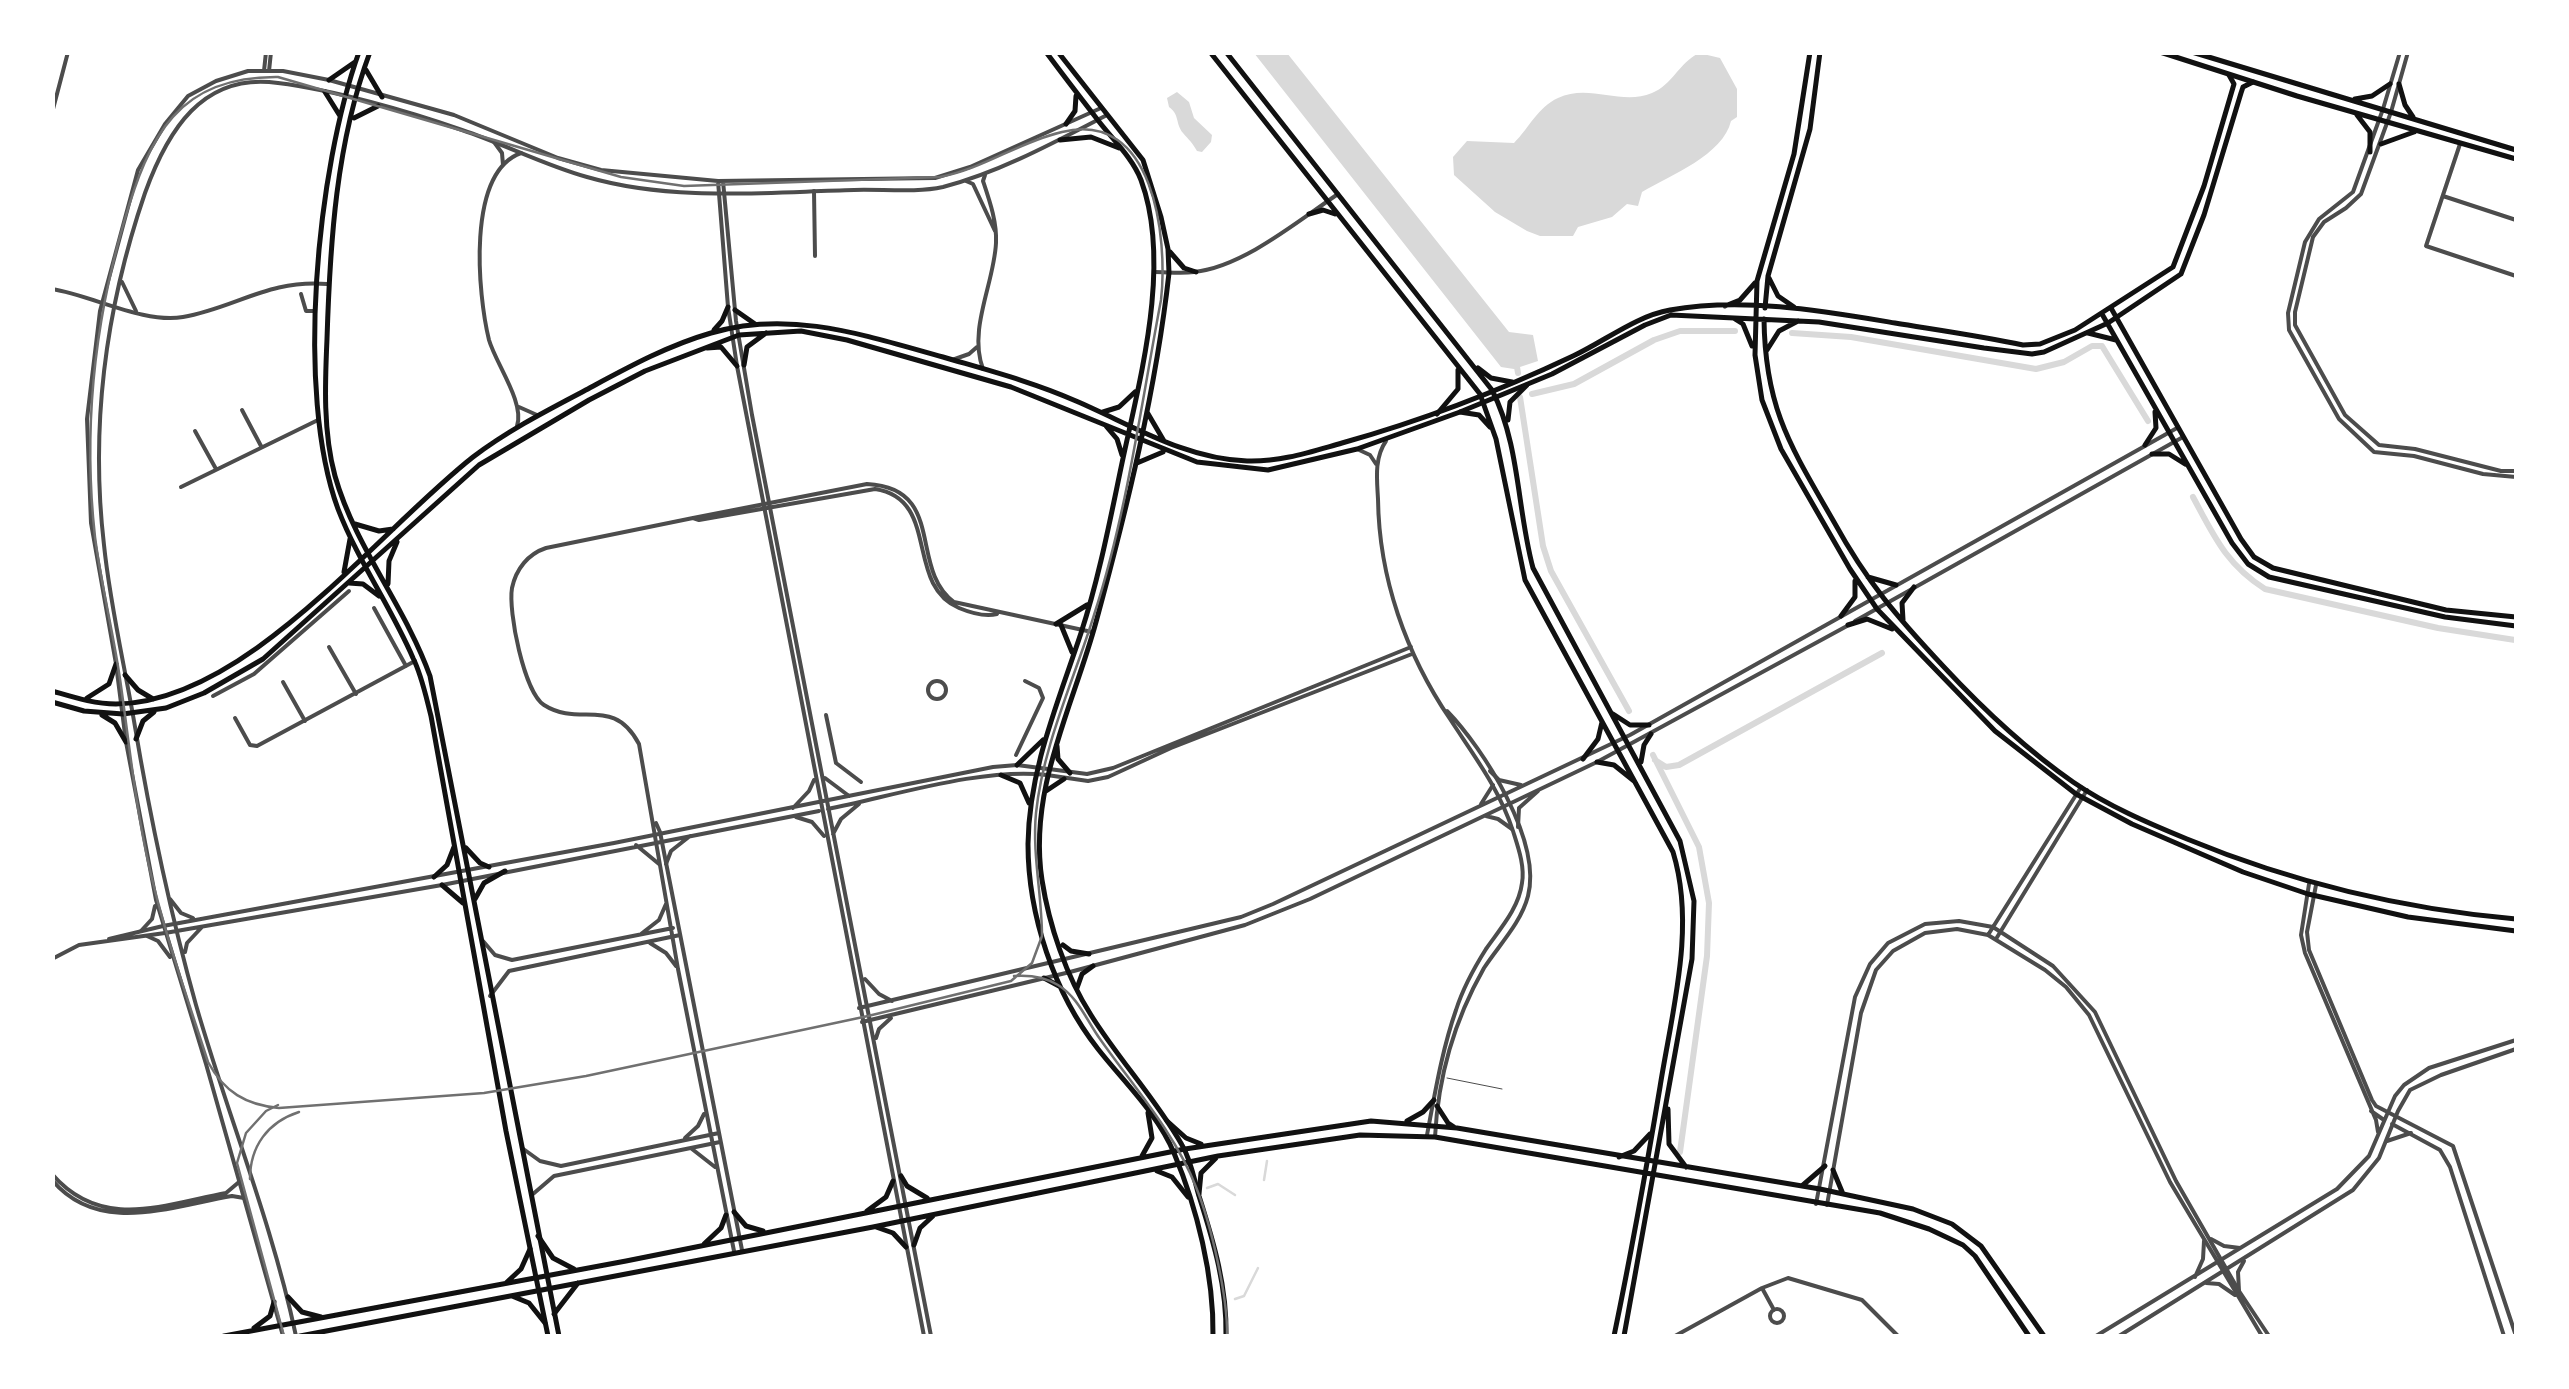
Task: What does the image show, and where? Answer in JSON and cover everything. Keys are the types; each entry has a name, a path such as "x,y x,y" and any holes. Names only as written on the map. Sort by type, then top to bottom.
{"main road":[{"path":"370,52 355,99 338,186 328,284 325,396 334,474 352,523 388,587 430,676 439,712 458,843 447,866 434,877"},
{"path":"1046,52 1141,180 1152,225 1154,272 1129,430 1090,604 1036,770 1030,806 1031,887 1061,988 1091,1039 1174,1152 1214,1302 1213,1336"},
{"path":"1058,52 1143,160 1156,194 1169,272 1134,466 1093,632 1048,772 1040,832 1042,878 1077,991 1185,1149 1215,1243 1226,1302 1226,1336"},
{"path":"1210,52 1480,394 1496,439 1524,580 1673,852 1681,904 1682,957 1614,1336"},
{"path":"1226,52 1492,390 1508,427"},
{"path":"1754,356 1757,280 1794,154 1810,52"},
{"path":"1820,52 1807,143 1768,276 1765,353 1772,397 1784,433 1885,604 1998,723 2084,788 2145,822 2246,864 2313,885 2412,907 2516,920"},
{"path":"2160,52 2516,159"},
{"path":"2192,52 2516,150"},
{"path":"329,80 349,68 358,56"},
{"path":"358,56 345,96 317,283 318,420 327,477 350,536 415,660 431,716 464,871 465,905 548,1336"},
{"path":"364,68 382,97"},
{"path":"1141,436 1214,458 1272,461 1437,414 1668,310 1798,309 2040,344 2074,330 2167,274 2178,259 2234,84 2228,74"},
{"path":"52,691 120,704 153,699 196,683 244,656 342,577 474,456 638,362 712,332 734,328 812,324 983,368 1100,412 1166,451 1208,464 1268,470 1356,449 1460,412 1527,385 1671,316 1800,320 2032,354 2044,352 2108,323 2181,274 2206,208 2240,92 2253,82"},
{"path":"2352,100 2372,96 2390,84"},
{"path":"2400,84 2405,105 2416,120"},
{"path":"1066,124 1076,108 1071,86"},
{"path":"325,92 341,119"},
{"path":"352,120 378,106"},
{"path":"2356,114 2370,132 2370,152"},
{"path":"2380,144 2417,131"},
{"path":"1060,140 1091,137 1122,150"},
{"path":"1309,214 1328,211 1342,219"},
{"path":"1168,249 1184,268 1196,272"},
{"path":"1768,276 1778,296 1798,309"},
{"path":"1723,307 1744,296 1757,280"},
{"path":"712,332 728,307"},
{"path":"2111,308 2248,552 2264,564 2446,610 2514,616"},
{"path":"735,310 758,324"},
{"path":"2102,314 2241,557 2269,577 2445,617 2514,628"},
{"path":"1727,317 1743,324 1774,435 1870,600 1978,716 2079,796 2172,843 2311,895 2408,916 2516,932"},
{"path":"1765,353 1779,331 1800,320"},
{"path":"700,349 722,347 741,365 747,347 768,331"},
{"path":"52,702 99,713 132,714 166,708 218,690 252,671 300,632 473,469 645,371 735,336 800,331 847,340 1011,387 1129,430"},
{"path":"2086,332 2109,336 2118,342"},
{"path":"1472,364 1491,378 1512,382"},
{"path":"1437,414 1458,389 1457,365"},
{"path":"1527,385 1510,402 1508,427 1522,522 1534,568 1680,841 1694,901 1692,959 1624,1336"},
{"path":"1100,412 1119,408 1137,388"},
{"path":"2146,445 2156,428 2153,403"},
{"path":"1146,409 1165,442"},
{"path":"1460,412 1479,414 1496,439"},
{"path":"1104,422 1117,438 1123,458"},
{"path":"1134,466 1148,456 1166,451"},
{"path":"2152,454 2171,454 2191,470"},
{"path":"352,523 370,530 393,528"},
{"path":"342,577 348,562 350,536"},
{"path":"388,587 388,560 400,536"},
{"path":"1841,616 1858,590 1850,569"},
{"path":"1866,576 1896,585"},
{"path":"348,587 363,584 384,600"},
{"path":"1906,628 1902,603 1914,587"},
{"path":"1072,660 1070,642 1059,625 1090,604"},
{"path":"1848,625 1867,619 1895,630"},
{"path":"84,700 109,684 116,664"},
{"path":"126,676 153,699"},
{"path":"136,739 143,721 166,708"},
{"path":"1610,712 1630,724 1649,725"},
{"path":"99,713 115,724 126,742"},
{"path":"1583,759 1598,740 1602,720"},
{"path":"1641,765 1644,745 1651,734"},
{"path":"1017,765 1045,738"},
{"path":"1057,743 1058,759 1070,773"},
{"path":"1597,762 1614,765 1640,786"},
{"path":"1001,775 1020,783 1030,806"},
{"path":"1044,794 1064,779"},
{"path":"458,843 489,867"},
{"path":"474,902 484,883 505,871"},
{"path":"465,880 474,902 559,1336"},
{"path":"442,885 465,905"},
{"path":"1058,939 1071,951 1089,954"},
{"path":"1077,991 1078,980 1093,966"},
{"path":"1044,978 1061,988"},
{"path":"1667,1101 1668,1144 1686,1167"},
{"path":"1404,1122 1436,1103 1448,1123 1456,1128"},
{"path":"1140,1158 1152,1138 1148,1113"},
{"path":"1166,1121 1186,1138 1206,1146"},
{"path":"224,1336 1185,1149 1323,1126 1404,1122 1820,1189 1913,1208 1962,1230 1992,1259 2044,1335"},
{"path":"1619,1157 1634,1151 1652,1132"},
{"path":"298,1336 873,1227 1218,1156 1326,1138 1427,1136 1912,1221 1963,1246 1987,1270 2030,1336"},
{"path":"1199,1194 1202,1173 1218,1156"},
{"path":"1801,1186 1825,1166"},
{"path":"1628,1169 1642,1190"},
{"path":"1149,1170 1172,1177 1188,1196"},
{"path":"1834,1170 1843,1194"},
{"path":"900,1176 915,1193 930,1199"},
{"path":"1652,1190 1672,1176"},
{"path":"865,1212 886,1198 894,1181"},
{"path":"734,1212 746,1226 767,1233"},
{"path":"702,1246 720,1228 726,1214"},
{"path":"873,1227 893,1233 910,1246 920,1228 935,1214"},
{"path":"538,1236 554,1258 577,1270"},
{"path":"504,1284 520,1269 530,1248"},
{"path":"554,1314 580,1281"},
{"path":"509,1295 529,1303 545,1323"},
{"path":"288,1298 302,1312 324,1318"},
{"path":"242,1333 267,1320 274,1302"},
{"path":"320,1336 328,1330"}],"street":[{"path":"52,113 68,52"},
{"path":"267,71 268,52"},
{"path":"2400,52 2380,144 2360,194 2324,222 2312,237 2295,312 2300,335 2346,415 2377,443 2516,474"},
{"path":"2387,111 2400,84 2408,52"},
{"path":"283,1336 156,900 94,550 88,420 102,303 138,170 165,124 188,96 206,86 248,71 267,71 329,80 454,115 589,168 720,181 934,178 970,167 1101,108"},
{"path":"298,1336 168,895 136,739 104,548 98,458 100,398 114,306 156,162 170,133 193,108 211,96 248,83 277,82 345,96 458,128 557,168 616,184 721,194 938,188 1060,140 1106,114"},
{"path":"2384,122 2353,192 2312,226 2305,242 2288,313 2291,335 2340,419 2372,450 2414,456 2482,474 2516,474"},
{"path":"493,142 502,152 503,165 484,209 478,272 490,343 520,419 516,429"},
{"path":"2460,144 2426,246 2516,276"},
{"path":"503,165 521,154"},
{"path":"983,368 977,347 996,244 983,182 988,170"},
{"path":"782,180 794,192"},
{"path":"720,181 728,307 770,494 822,774 821,810 905,1220 924,1336"},
{"path":"958,182 973,184 995,231"},
{"path":"814,192 815,256"},
{"path":"721,194 734,328"},
{"path":"1154,272 1196,272 1252,250 1338,194"},
{"path":"2443,196 2516,220"},
{"path":"121,277 136,311"},
{"path":"53,288 136,311 184,317 286,285 328,284"},
{"path":"301,294 306,311 317,311"},
{"path":"952,360 977,347"},
{"path":"741,365 815,778 828,809 862,975 900,1176 902,1206"},
{"path":"516,404 526,413 539,416"},
{"path":"242,410 261,446"},
{"path":"181,487 318,420"},
{"path":"859,1008 1240,917 1625,738 2177,428"},
{"path":"196,431 216,469"},
{"path":"1389,437 1381,448 1377,469 1381,554 1394,606 1444,708 1502,796"},
{"path":"862,1022 1056,976 1244,925 1310,898 1620,751 2182,438"},
{"path":"1356,449 1370,455 1377,469"},
{"path":"742,1250 639,744 632,730 611,716 550,708 532,693 512,590 518,570 539,550 867,488 889,492 915,516 934,590 952,605 991,616 1093,632"},
{"path":"374,608 406,666"},
{"path":"329,647 356,694"},
{"path":"52,959 79,945 147,936 175,923 1017,765 1048,772 1088,774 1113,768 1413,650"},
{"path":"1048,772 1064,779 1088,781 1108,777 1413,650"},
{"path":"236,718 253,746 415,660"},
{"path":"1016,755 1043,698 1039,688 1025,681"},
{"path":"282,682 304,722"},
{"path":"213,696 218,690"},
{"path":"1436,1103 1462,1010 1485,967 1522,913 1530,871 1490,771 1444,708"},
{"path":"826,714 836,763 862,782"},
{"path":"105,941 141,931 177,930 442,885 1036,770"},
{"path":"1490,771 1508,783 1526,785"},
{"path":"822,774 831,786 849,796"},
{"path":"793,808 810,791 815,778"},
{"path":"1427,1136 1446,1039 1462,993 1513,910 1522,882 1515,828 1519,808 1546,785"},
{"path":"1478,808 1493,786"},
{"path":"1988,935 2084,788"},
{"path":"1996,939 2079,796"},
{"path":"833,834 842,819 860,803"},
{"path":"1482,815 1498,818 1515,828"},
{"path":"794,816 812,822 827,840"},
{"path":"694,834 678,842 663,864 666,904 734,1251"},
{"path":"636,845 663,864"},
{"path":"2313,885 2306,932 2309,950 2373,1108 2378,1137"},
{"path":"168,895 181,912 196,919"},
{"path":"141,931 155,914 156,900"},
{"path":"639,935 658,920 666,904"},
{"path":"1816,1204 1855,996 1870,964 1888,943 1925,924 1959,921 1993,927 2054,966 2095,1012 2164,1159 2262,1336"},
{"path":"184,956 187,943 203,926"},
{"path":"480,938 502,959 512,960 678,927"},
{"path":"1827,1205 1861,1013 1876,970 1893,951 1924,933 1957,929 1988,935 2046,970 2090,1015 2170,1182 2221,1273 2269,1336"},
{"path":"147,936 158,941 174,966"},
{"path":"490,996 509,971 680,936"},
{"path":"645,942 666,953 678,968"},
{"path":"1470,976 1485,967"},
{"path":"862,975 870,988 892,1001"},
{"path":"1462,993 1469,986 1474,987"},
{"path":"875,1042 879,1029 896,1015"},
{"path":"2096,1336 2338,1189 2369,1156 2394,1100 2416,1075 2516,1040"},
{"path":"2119,1336 2352,1190 2374,1167 2410,1090 2516,1049"},
{"path":"2373,1108 2394,1100"},
{"path":"2401,1104 2409,1122"},
{"path":"2373,1108 2453,1146 2516,1336"},
{"path":"2373,1108 2393,1125 2440,1150 2450,1167 2504,1336"},
{"path":"682,1140 698,1126 706,1110"},
{"path":"1432,1125 1435,1137"},
{"path":"521,1147 540,1161 561,1166 718,1132"},
{"path":"2388,1140 2411,1133"},
{"path":"530,1198 554,1176 720,1142"},
{"path":"688,1148 698,1150 718,1171"},
{"path":"52,1177 76,1198 114,1211 226,1193 239,1182"},
{"path":"52,1177 79,1204 112,1214 232,1196 244,1198"},
{"path":"2211,1239 2224,1246 2242,1248"},
{"path":"2195,1278 2204,1241"},
{"path":"910,1246 931,1336"},
{"path":"2237,1293 2238,1272 2247,1258"},
{"path":"1675,1336 1788,1278 1862,1300 1898,1336"},
{"path":"2206,1283 2219,1284 2237,1293"},
{"path":"1762,1288 1774,1310"}],"lane":[{"path":"2372,450 2377,443"},
{"path":"561,950 562,958"},
{"path":"2438,1065 2441,1075"},
{"path":"1442,1077 1502,1088"}],"shaded area":[{"path":"1254,53 1287,53 1509,332 1533,335 1538,361 1514,369 1501,367"},
{"path":"1699,53 1720,58 1737,89 1737,117 1707,154 1642,192 1638,206 1627,204 1612,217 1578,227 1573,236 1540,236 1495,212 1454,175 1453,157 1467,141 1514,143 1545,107 1570,94 1629,97 1652,93"},
{"path":"1177,92 1189,102 1194,118 1212,135 1202,152 1183,133 1169,107 1167,98"}],"waterway":[{"path":"1532,394 1574,384 1654,340 1680,331 1735,331"},
{"path":"1792,333 1851,337 2036,369 2064,362 2092,346 2102,346 2148,421"},
{"path":"1517,367 1518,373"},
{"path":"1520,397 1543,546 1551,571 1629,711"},
{"path":"2193,497 2231,559 2265,589 2438,628 2515,640"},
{"path":"1655,760 1666,767 1679,765 1882,653"},
{"path":"1653,755 1699,847 1709,903 1707,956 1680,1152"},
{"path":"1264,1180 1267,1161"},
{"path":"1207,1188 1218,1184 1235,1195"},
{"path":"1235,1299 1244,1296 1258,1268"}],"railway":[{"path":"278,77 621,177 684,186 940,177 1046,136 1093,130 1117,140 1136,159 1149,184 1157,214 1163,274 1161,300 1116,538 1052,738 1040,788 1035,844 1042,936 1032,963 1011,981 586,1076 484,1093 279,1108 246,1100 221,1081 208,1062 184,989 144,843 95,537 91,417 98,339 114,261 134,191 157,138 192,100 215,87 244,79 278,77"},
{"path":"1014,976 1048,980 1071,996 1177,1148 1202,1202 1213,1240 1225,1301 1227,1336"},
{"path":"278,1105 266,1111 246,1133 237,1163 284,1336"},
{"path":"250,1179 253,1156 263,1137 278,1122 299,1112"}]}
